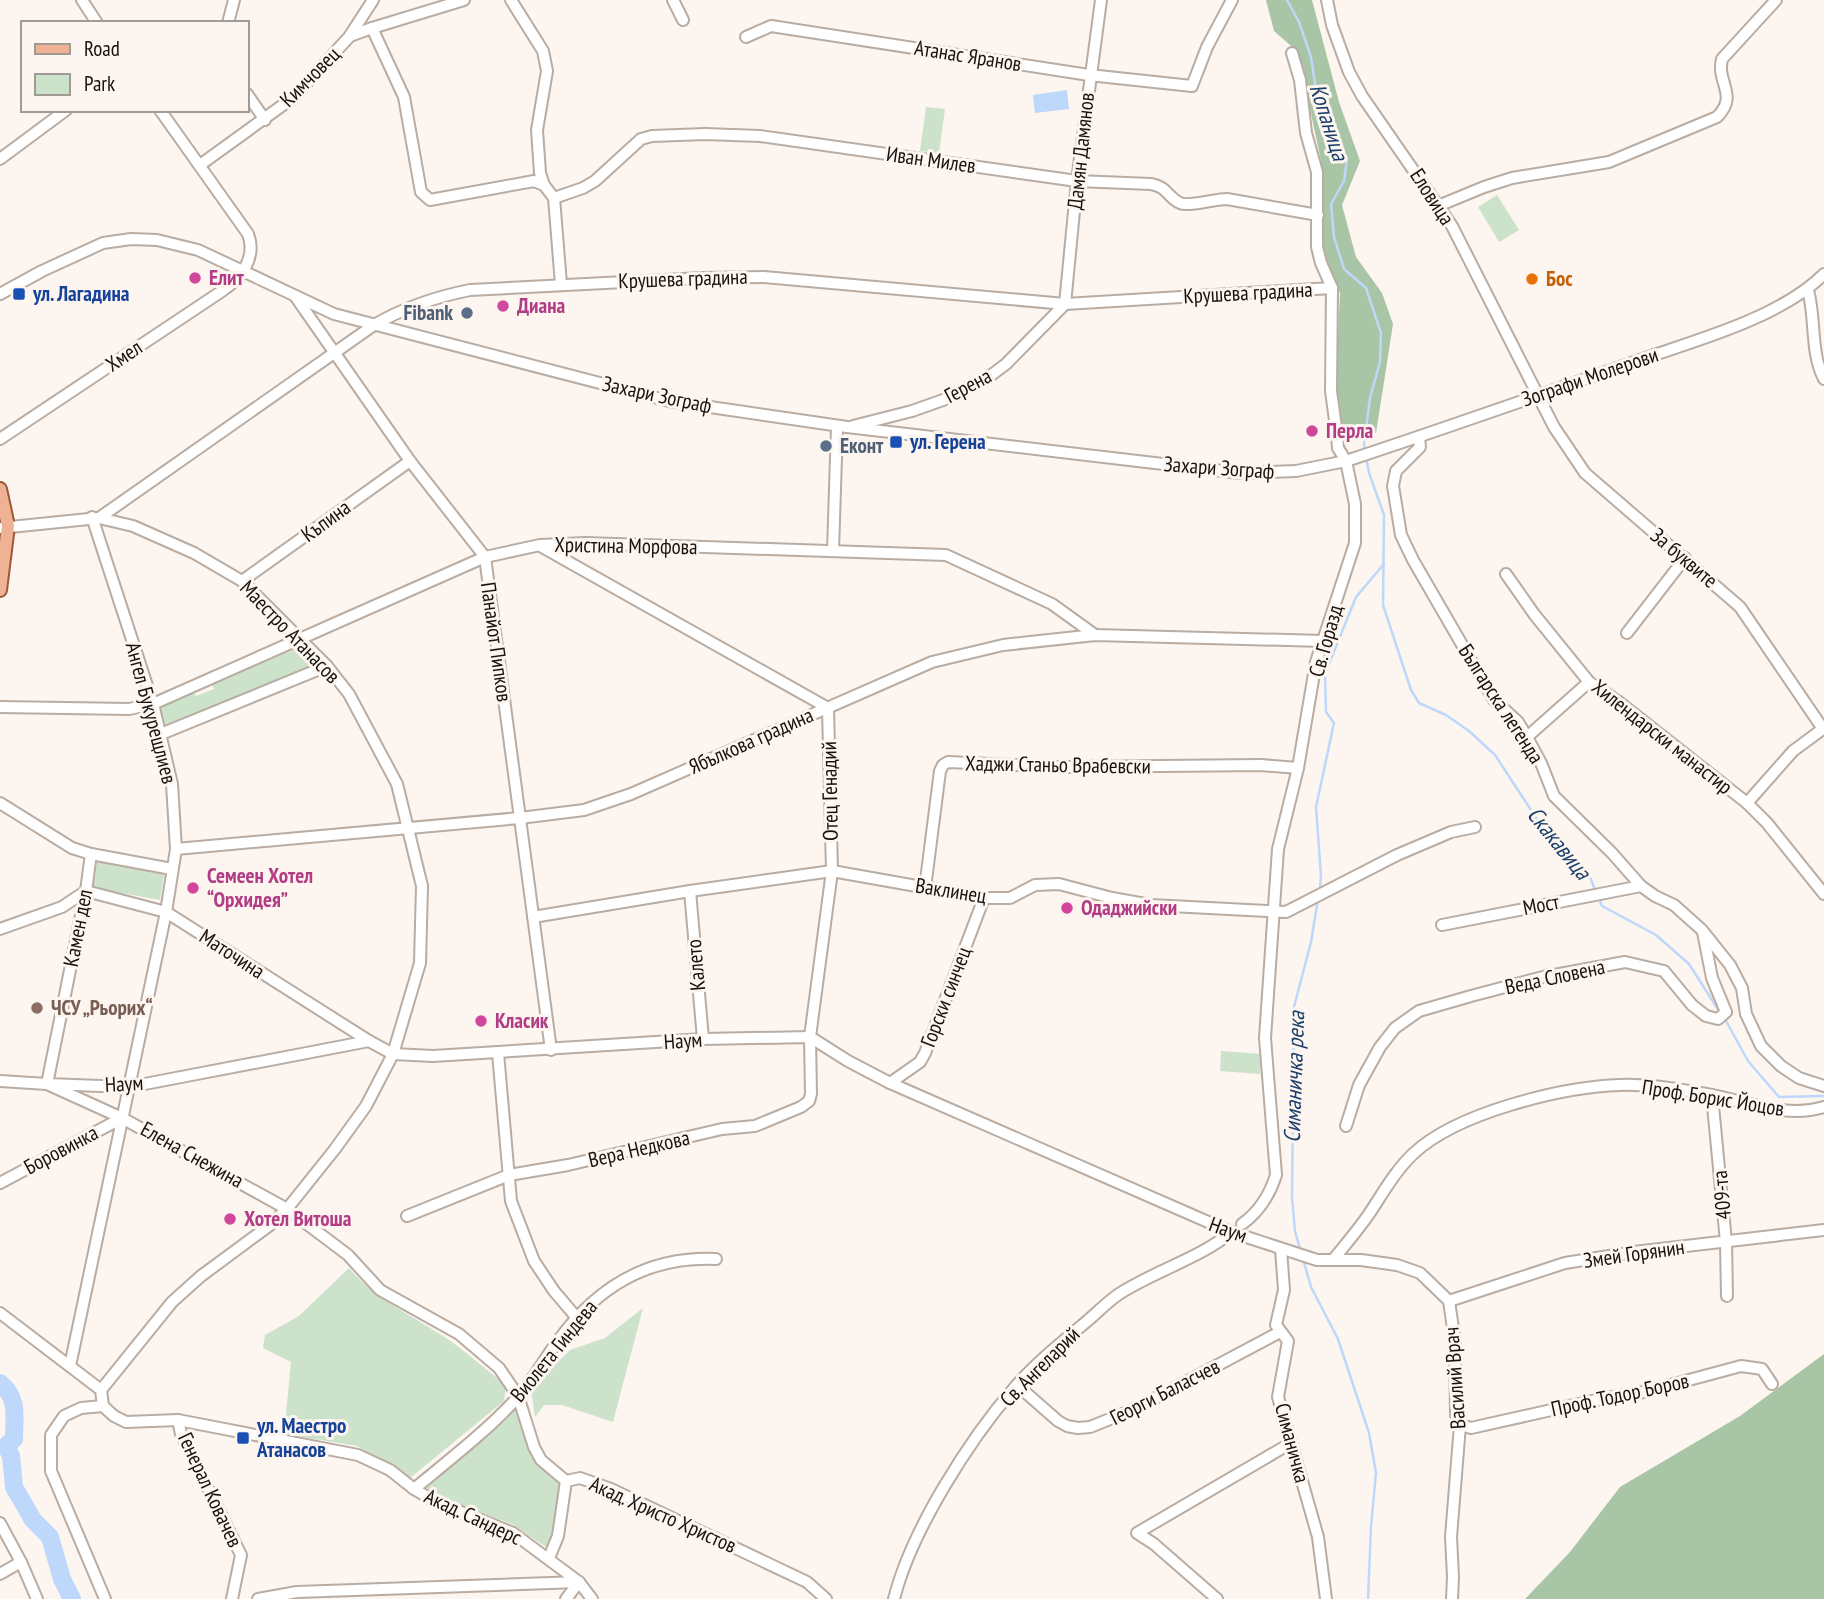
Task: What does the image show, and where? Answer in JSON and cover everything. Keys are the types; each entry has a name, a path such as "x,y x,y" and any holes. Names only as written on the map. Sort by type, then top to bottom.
{"main road":[{"path":"0,489 4,527 0,590"}],"street":[{"path":"82,0 96,21"},
{"path":"229,21 234,0"},
{"name":"Кимчовец","path":"200,165 294,97 349,37 373,0"},
{"path":"349,37 464,0"},
{"path":"511,0 543,51 547,71 537,130 540,173 544,185 554,198 561,284"},
{"path":"673,0 683,20"},
{"name":"Дамян Дамянов","path":"1065,304 1089,75 1101,0"},
{"name":"Атанас Яранов","path":"746,37 771,26 1089,75 1192,86 1207,47 1232,0"},
{"name":"Еловица","path":"1327,0 1332,24 1356,84 1452,226 1538,396"},
{"path":"1438,206 1511,178 1609,162 1717,117 1724,111 1728,101 1720,68 1722,59 1776,0"},
{"path":"372,28 404,97 421,192 430,200 534,181 544,185"},
{"name":"Св. Горазд","path":"1242,1224 1252,1216 1271,1191 1276,1175 1265,1038 1278,849 1298,768 1316,662 1355,543 1355,504 1350,460 1338,448 1331,391 1332,288 1317,247 1317,172 1306,133 1300,80 1292,53"},
{"path":"248,95 265,120"},
{"path":"0,159 62,112"},
{"path":"161,112 248,234 252,244 244,271"},
{"name":"Иван Милев","path":"554,198 595,181 641,139 652,136 705,134 760,136 1077,181 1162,186 1178,202 1186,204 1227,199 1318,215"},
{"name":"Захари Зограф","path":"0,294 103,243 131,239 157,240 179,244 244,271 334,314 669,401 842,427 1240,473 1296,471 1350,460"},
{"name":"Хмел","path":"0,439 222,291 244,271"},
{"name":"Зографи Молерови","path":"1350,460 1770,313 1808,290 1824,274"},
{"name":"Крушева градина","path":"96,517 374,325 401,310 440,296 470,290 764,277 1065,304 1332,288"},
{"path":"1808,290 1813,308 1816,353 1824,379"},
{"name":"Панайот Пипков","path":"293,294 411,461 485,558 551,1050"},
{"name":"Герена","path":"842,427 912,411 943,400 990,376 1006,364 1065,304"},
{"name":"За буквите","path":"1538,396 1554,427 1585,473 1740,607 1823,728"},
{"path":"833,551 842,427"},
{"name":"Българска легенда","path":"1419,437 1420,447 1396,471 1393,486 1402,535 1413,560 1494,700 1518,723 1527,737 1541,762 1554,796 1642,886 1656,897 1674,905 1702,930 1730,965 1742,988 1746,1014 1762,1046 1781,1066 1800,1078 1824,1086"},
{"name":"Къпина","path":"242,581 411,461"},
{"name":"Маестро Атанасов","path":"4,527 96,517 134,526 194,553 242,581 327,666 349,694 397,784 422,886 420,963 393,1054 366,1107 287,1209 172,1302 101,1390"},
{"name":"Ангел Букурещлиев","path":"70,1366 166,912 176,849 172,784 161,734 96,517"},
{"name":"Христина Морфова","path":"0,708 129,709 153,704 485,558 540,545 586,542 946,555 1052,604 1095,635"},
{"path":"540,545 828,708"},
{"path":"1628,633 1685,558"},
{"name":"Хилендарски манастир","path":"1506,574 1534,614 1589,682 1619,702 1747,803 1767,823 1824,894"},
{"name":"Ябълкова градина","path":"176,849 584,810 631,794 932,662 1003,645 1095,635 1323,641"},
{"path":"161,734 327,666"},
{"path":"1527,737 1589,682"},
{"name":"Отец Генадий","path":"810,1037 832,871 828,708"},
{"path":"1747,803 1793,751 1823,728"},
{"name":"Хаджи Станьо Врабевски","path":"925,888 940,771 948,762 1073,767 1261,765 1298,768"},
{"path":"0,803 72,849 172,869"},
{"name":"Ваклинец","path":"533,917 832,871 984,898 1010,898 1035,885 1059,884 1151,905 1286,912 1408,850 1451,832 1475,827"},
{"name":"Камен дел","path":"47,1084 91,854"},
{"name":"Мост","path":"1441,925 1642,886"},
{"path":"0,929 62,907 86,891"},
{"name":"Маточина","path":"86,891 166,912 369,1041"},
{"name":"Калето","path":"690,891 703,1039"},
{"name":"Горски синчец","path":"890,1083 920,1062 925,1053 984,898"},
{"name":"Веда Словена","path":"1346,1126 1359,1085 1380,1047 1395,1028 1419,1011 1544,977 1625,962 1664,971 1692,1005 1706,1016 1722,1016 1702,930"},
{"name":"Наум","path":"47,1084 129,1087 369,1041 393,1054 433,1056 703,1039 810,1037 890,1083 1231,1231 1317,1260"},
{"name":"Вера Недкова","path":"407,1216 509,1175 568,1165 722,1129 755,1126 801,1107 809,1101 811,1094 810,1037"},
{"path":"498,1053 511,1201 534,1261 560,1299 577,1318"},
{"name":"Елена Снежина","path":"0,1080 47,1084 122,1118 287,1209 348,1255 380,1290 459,1334 499,1368 519,1396 534,1447 541,1460 566,1481"},
{"name":"Проф. Борис Йоцов","path":"1334,1260 1390,1180 1413,1154 1433,1138 1465,1121 1553,1093 1587,1087 1624,1085 1712,1095 1782,1110 1806,1112 1824,1107"},
{"name":"409-та","path":"1712,1095 1726,1242 1727,1296"},
{"name":"Боровинка","path":"0,1182 122,1118"},
{"name":"Змей Горянин","path":"1449,1301 1565,1263 1634,1252 1824,1230"},
{"name":"Св. Ангеларий","path":"894,1599 900,1576 919,1532 994,1413 1017,1385 1118,1294 1220,1242 1231,1231"},
{"name":"Симаничка","path":"1281,1249 1284,1290 1276,1325 1288,1341 1278,1396 1318,1536 1326,1599"},
{"name":"Виолета Гиндева","path":"414,1489 485,1429 519,1396 577,1318 597,1297 629,1276 673,1262 716,1259"},
{"name":"Василий Врач","path":"1317,1260 1361,1260 1397,1265 1420,1273 1449,1301 1455,1342 1456,1415 1460,1425 1451,1537 1452,1599"},
{"path":"0,1313 101,1390 103,1406 80,1408 64,1416 51,1435 51,1471 105,1599"},
{"name":"Георги Баласчев","path":"1017,1385 1058,1422 1078,1429 1090,1427 1135,1409 1280,1332"},
{"name":"Проф. Тодор Боров","path":"1460,1425 1471,1428 1644,1392 1741,1366 1762,1368 1772,1384"},
{"name":"Генерал Ковачев","path":"103,1406 126,1422 178,1420 181,1434 241,1555 232,1599"},
{"name":"Акад. Сандерс","path":"178,1420 358,1455 390,1470 414,1489 444,1505 505,1528 579,1581 592,1599"},
{"path":"1217,1599 1154,1544 1137,1533 1291,1443"},
{"name":"Акад. Христо Христов","path":"549,1558 558,1536 566,1481 580,1478 611,1489 807,1582 826,1599"},
{"path":"0,1523 22,1562 37,1599"},
{"path":"0,1574 22,1562"},
{"path":"258,1599 297,1592 579,1581 600,1599"},
{"path":"566,1599 579,1581"}],"green space":[{"path":"1266,0 1312,0 1339,102 1360,161 1342,205 1356,257 1382,293 1393,324 1376,433 1341,441 1335,392 1340,293 1320,247 1324,175 1298,52 1274,31"},
{"path":"926,107 945,109 939,153 920,151"},
{"path":"1497,195 1519,230 1499,242 1478,207"},
{"path":"298,648 319,667 164,731 157,708 194,693 196,696 214,689 212,684"},
{"path":"98,858 165,869 160,900 93,888"},
{"path":"1221,1051 1261,1054 1260,1074 1220,1071"},
{"path":"349,1268 382,1298 454,1343 506,1385 504,1401 410,1478 357,1446 284,1434 291,1362 263,1348 265,1335 299,1316"},
{"path":"643,1308 613,1422 562,1405 544,1405 535,1417 531,1389 570,1350 605,1338"},
{"path":"1824,1354 1824,1599 1525,1599 1570,1552 1620,1487 1740,1416"},
{"path":"518,1405 529,1445 566,1479 557,1532 549,1549 512,1524 440,1498 423,1485"}],"water":[{"path":"1067,90 1069,109 1035,113 1033,95"}],"waterway":[{"name":"Копаница","path":"1287,0 1299,22 1311,57 1317,97 1347,159 1344,181 1331,204 1334,237 1344,269 1366,288 1381,333 1380,362 1370,398 1365,450"},
{"name":"Скакавица","path":"1366,457 1384,515 1383,605 1411,690 1419,703 1446,715 1469,731 1495,755 1548,836 1590,877 1595,890"},
{"name":"Симаничка река","path":"1320,889 1316,807 1334,723 1326,712 1325,674 1356,597 1384,564"},
{"name":"Скакавица","path":"1598,896 1602,906 1656,935 1689,964 1721,1014"},
{"name":"Симаничка река","path":"1300,1249 1295,1231 1292,1197 1294,1007 1311,942 1318,899"},
{"name":"Скакавица","path":"1725,1019 1748,1061 1779,1097 1824,1096"},
{"name":"Симаничка река","path":"1303,1259 1311,1287 1338,1339 1369,1433 1376,1473 1368,1599"},
{"path":"0,1383 10,1395 14,1408 14,1439 6,1446 11,1456 14,1487 33,1520 50,1537 62,1579 72,1599"}],"place":[{"name":"Елит","path":"195,278"},
{"name":"Бос","path":"1532,279"},
{"name":"ул. Лагадина","path":"19,294"},
{"name":"Диана","path":"503,306"},
{"name":"Fibank","path":"467,313"},
{"name":"Перла","path":"1312,431"},
{"name":"ул. Герена","path":"896,442"},
{"name":"Еконт","path":"826,446"},
{"name":"Семеен Хотел “Орхидея”","path":"193,888"},
{"name":"Одаджийски","path":"1067,908"},
{"name":"ЧСУ „Рьорих“","path":"37,1008"},
{"name":"Класик","path":"481,1021"},
{"name":"Хотел Витоша","path":"230,1219"},
{"name":"ул. Маестро Атанасов","path":"243,1438"}]}
